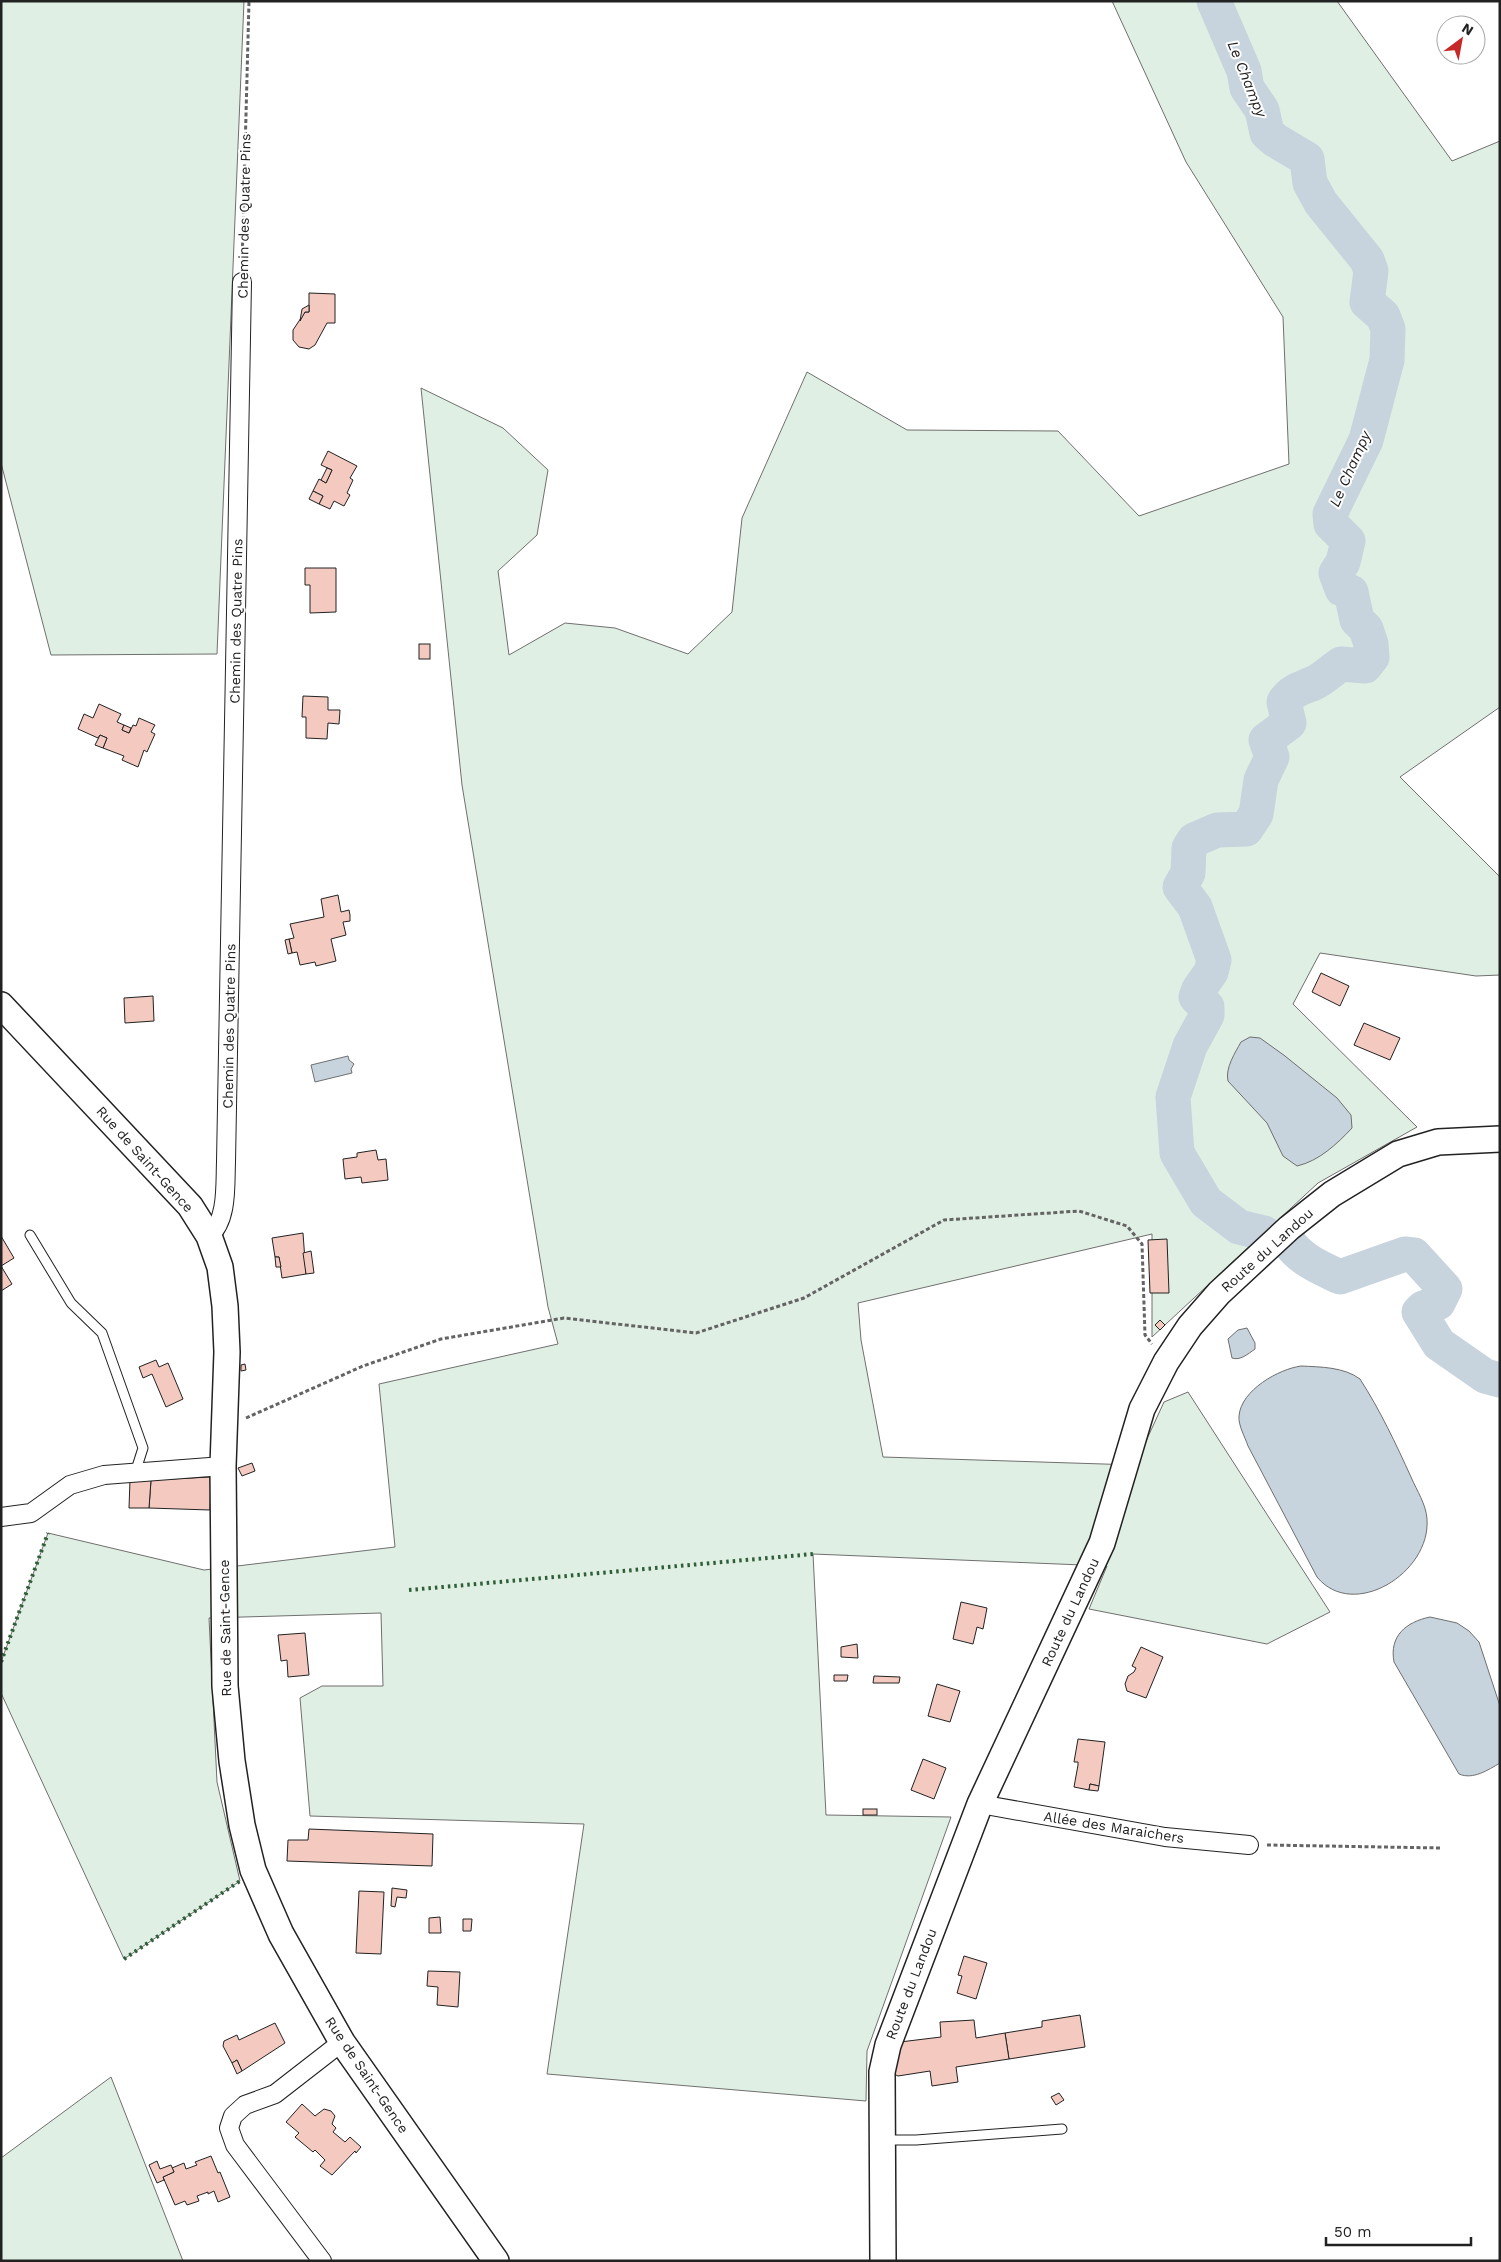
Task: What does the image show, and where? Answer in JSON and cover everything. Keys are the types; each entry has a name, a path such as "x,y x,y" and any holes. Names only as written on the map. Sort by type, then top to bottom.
{"street":[{"name":"Chemin des Quatre Pins","path":"209,1236 215,1231 223,1209 226,1162 242,282"},
{"name":"Rue de Saint-Gence","path":"1,1005 190,1206 209,1236 220,1267 225,1306 226,1427 223,1466 225,1686 232,1761 242,1825 253,1870 282,1934 342,2042 496,2261"},
{"name":"Route du Landou","path":"883,2261 882,2072 888,2045 980,1804 1102,1544 1142,1409 1166,1362 1190,1326 1219,1293 1289,1228 1332,1194 1398,1154 1438,1142 1500,1139"},
{"path":"1,1516 31,1514 70,1485 104,1475 223,1466"},
{"name":"Allée des Maraichers","path":"980,1804 1165,1837 1249,1845"},
{"path":"322,2261 235,2145 229,2128 233,2116 245,2105 274,2094 342,2042"}],"lane":[{"path":"30,1235 71,1303 102,1333 143,1448 135,1473"},
{"path":"882,2140 916,2140 1062,2129"}],"path":[{"name":"Chemin des Quatre Pins","path":"242,282 249,1"},
{"path":"226,1427 363,1366 441,1339 564,1318 696,1333 804,1298 944,1220 1079,1211 1126,1226 1142,1244 1145,1335 1166,1362"},
{"path":"1249,1845 1441,1848"}],"green space":[{"path":"1,1 244,1 217,654 51,655 1,463"},
{"path":"1112,1 1337,1 1452,161 1500,141 1500,707 1400,777 1500,877 1500,975 1476,976 1320,953 1293,1004 1417,1127 1318,1183 1152,1337 1152,1234 858,1303 861,1340 883,1457 1135,1465 1164,1402 1188,1392 1330,1612 1267,1644 1089,1609 1107,1566 813,1554 826,1815 951,1817 867,2051 866,2101 547,2074 584,1824 310,1816 300,1698 322,1686 383,1686 381,1613 209,1618 217,1782 240,1881 124,1959 1,1693 1,1662 48,1533 204,1570 395,1547 379,1384 558,1344 548,1307 462,785 421,388 503,428 548,470 537,535 498,571 509,655 565,623 615,628 688,654 732,612 742,518 807,372 907,430 1058,431 1139,516 1289,464 1283,317 1186,162"},
{"path":"111,2077 183,2261 1,2261 1,2158"}],"shaded area":[{"path":"1250,1037 1260,1038 1285,1056 1337,1098 1351,1115 1352,1128 1334,1146 1305,1164 1297,1166 1283,1156 1267,1123 1228,1081 1229,1066 1233,1056 1241,1042"},
{"path":"348,1056 349,1060 354,1064 351,1069 352,1073 315,1082 311,1065"},
{"path":"1247,1328 1255,1343 1255,1349 1241,1358 1232,1358 1228,1339 1238,1330"},
{"path":"1301,1366 1340,1370 1360,1379 1387,1427 1425,1508 1427,1519 1425,1539 1417,1557 1403,1573 1387,1585 1369,1592 1350,1594 1332,1589 1317,1577 1248,1446 1241,1427 1239,1416 1246,1398 1262,1382 1272,1376"},
{"path":"1430,1617 1457,1623 1469,1631 1479,1642 1500,1706 1500,1763 1475,1775 1464,1776 1459,1774 1394,1662 1394,1645 1401,1632 1414,1622"}],"building":[{"path":"309,293 335,294 335,323 327,323 315,345 309,349 299,347 293,340 293,330 305,312 309,312"},
{"path":"309,305 309,312 305,312 300,321 302,309"},
{"path":"328,451 357,466 350,478 353,480 347,493 350,495 344,506 334,501 330,509 319,504 323,496 313,491 319,479 326,483 332,470 321,465"},
{"path":"327,468 332,470 326,483 321,480"},
{"path":"313,491 323,496 319,504 309,499"},
{"path":"305,568 336,568 336,612 310,613 310,585 305,585"},
{"path":"419,644 430,644 430,659 419,659"},
{"path":"303,696 328,697 328,710 340,710 339,724 328,723 327,739 306,738 306,717 302,717"},
{"path":"99,704 121,714 117,722 124,725 122,730 129,733 133,725 136,726 139,718 155,725 151,732 155,734 147,752 144,750 138,767 122,760 124,756 103,748 107,738 100,735 98,738 78,729 84,714 93,718"},
{"path":"124,725 131,728 129,733 122,730"},
{"path":"100,735 107,738 103,748 95,745"},
{"path":"338,895 341,912 349,910 350,921 343,922 346,935 331,939 336,961 316,966 315,962 300,965 297,952 292,953 289,939 294,938 290,924 324,917 321,899"},
{"path":"289,939 292,953 288,954 285,940"},
{"path":"1321,973 1349,986 1340,1006 1312,992"},
{"path":"153,996 154,1021 125,1023 124,998"},
{"path":"1364,1023 1400,1038 1390,1060 1354,1045"},
{"path":"376,1150 378,1160 386,1159 388,1180 362,1183 361,1177 345,1179 343,1159 357,1157 357,1153"},
{"path":"303,1233 306,1274 282,1278 279,1257 275,1257 272,1238"},
{"path":"1,1236 14,1258 1,1266"},
{"path":"1167,1239 1169,1293 1150,1293 1148,1240"},
{"path":"311,1251 314,1273 306,1274 303,1253"},
{"path":"275,1257 279,1257 281,1267 276,1267"},
{"path":"1,1266 12,1284 1,1291"},
{"path":"1160,1320 1165,1325 1160,1330 1155,1325"},
{"path":"156,1360 159,1367 168,1363 183,1399 166,1407 152,1374 143,1378 139,1367"},
{"path":"245,1364 246,1370 241,1371 241,1365"},
{"path":"252,1463 255,1471 242,1476 238,1468"},
{"path":"211,1477 210,1510 149,1508 151,1480"},
{"path":"130,1480 151,1480 149,1508 129,1508"},
{"path":"961,1602 987,1608 983,1629 977,1627 973,1644 953,1639"},
{"path":"305,1633 309,1675 288,1677 287,1660 281,1661 278,1635"},
{"path":"857,1644 858,1658 841,1657 841,1647"},
{"path":"1141,1647 1163,1657 1146,1698 1127,1691 1125,1684 1128,1676 1136,1668 1132,1666"},
{"path":"834,1675 848,1675 847,1681 834,1681"},
{"path":"874,1676 900,1677 899,1683 873,1683"},
{"path":"937,1684 960,1691 950,1722 928,1716"},
{"path":"1078,1739 1105,1742 1099,1786 1090,1784 1089,1790 1074,1787 1078,1765 1078,1762 1074,1762"},
{"path":"923,1759 946,1768 934,1799 911,1790"},
{"path":"1090,1784 1099,1786 1098,1791 1089,1790"},
{"path":"863,1809 877,1809 877,1815 863,1815"},
{"path":"309,1829 433,1834 432,1866 287,1861 288,1840 308,1840"},
{"path":"392,1888 407,1890 406,1898 397,1897 395,1907 391,1906"},
{"path":"359,1891 384,1892 381,1954 356,1953"},
{"path":"440,1917 441,1933 429,1933 429,1918"},
{"path":"463,1919 472,1919 471,1931 463,1931"},
{"path":"964,1956 987,1963 976,1999 957,1993 962,1976 958,1975"},
{"path":"428,1971 460,1972 458,2007 437,2005 438,1987 427,1986"},
{"path":"1080,2015 1085,2047 1009,2059 1005,2033 1042,2027 1042,2021"},
{"path":"974,2020 976,2038 1005,2033 1009,2059 956,2067 958,2082 932,2086 930,2071 898,2076 894,2074 900,2042 941,2037 940,2022"},
{"path":"275,2023 285,2043 242,2071 237,2060 232,2063 223,2046 224,2041 237,2035 239,2040"},
{"path":"237,2060 242,2071 237,2074 232,2063"},
{"path":"1059,2093 1064,2100 1056,2105 1051,2097"},
{"path":"302,2104 315,2116 324,2109 331,2111 335,2116 332,2124 336,2128 333,2132 345,2142 350,2137 361,2147 332,2175 320,2166 325,2160 315,2150 313,2152 295,2137 299,2133 286,2122"},
{"path":"211,2156 230,2197 218,2202 214,2191 197,2196 199,2201 187,2205 185,2201 175,2205 163,2177 174,2172 172,2168 184,2163 186,2169 197,2165 195,2162"},
{"path":"157,2161 160,2169 171,2165 174,2172 163,2177 164,2180 157,2183 149,2165"}],"waterway":[{"name":"Le Champy","path":"1214,1 1244,71 1247,88 1262,110 1267,133 1275,140 1307,159 1310,183 1321,203 1367,260 1371,271 1367,302 1383,316 1388,329 1387,360 1366,440 1330,514 1331,524 1348,541 1343,562 1336,573 1342,589 1351,592 1357,620 1366,629 1371,644 1372,657 1365,666 1341,664 1318,681 1298,690 1287,698 1284,702 1289,723 1266,740 1272,757 1261,780 1256,814 1246,829 1217,830 1194,840 1189,848 1188,873 1180,887 1195,907 1214,960 1211,972 1199,989 1196,997 1207,1007 1207,1015 1190,1046 1173,1097 1177,1153 1206,1202 1239,1227 1264,1233"},
{"name":"Le Champy","path":"1290,1244 1307,1260 1340,1277 1405,1254 1414,1255 1445,1289 1438,1303 1423,1308 1419,1312 1439,1344 1485,1376 1500,1380"}],"hedge":[{"path":"1,1662 48,1533"},
{"path":"409,1590 813,1554"},
{"path":"124,1959 240,1881"}]}
